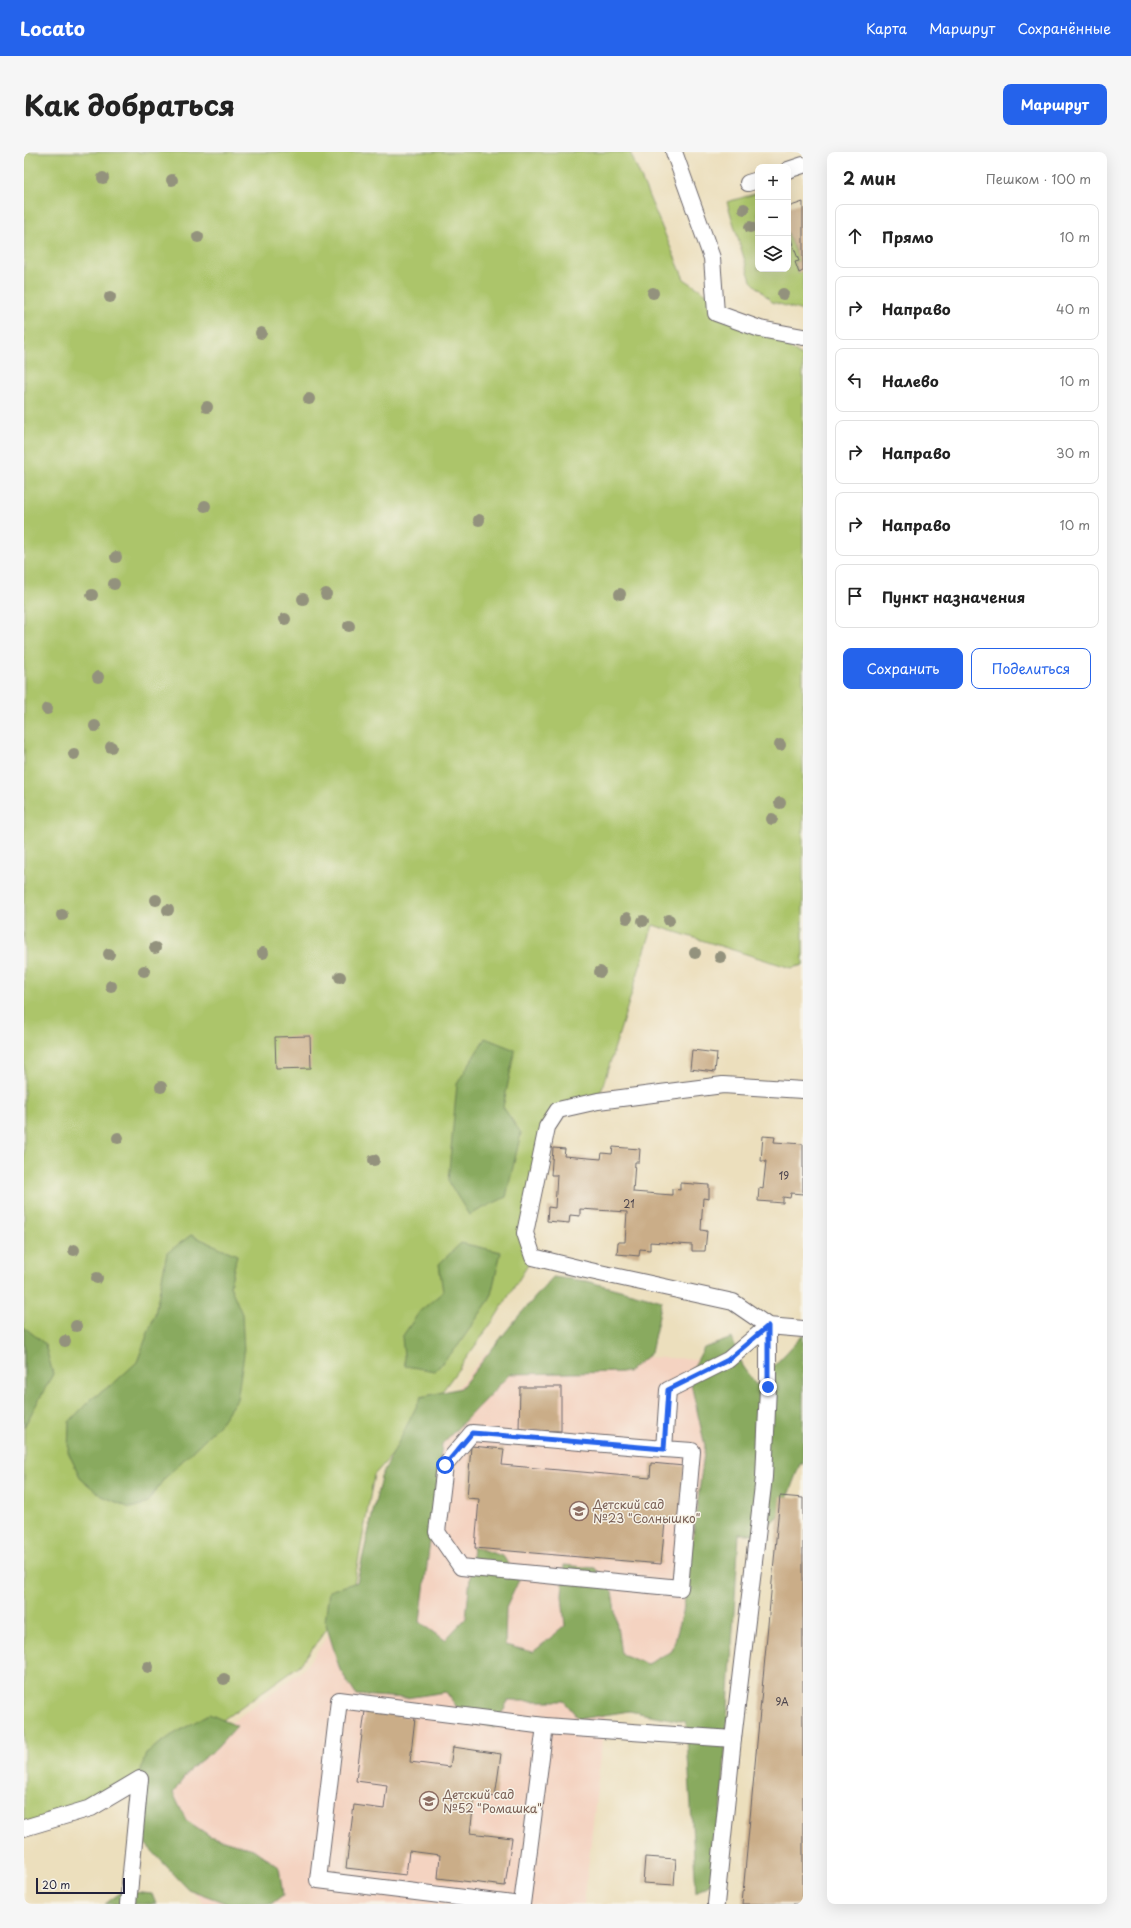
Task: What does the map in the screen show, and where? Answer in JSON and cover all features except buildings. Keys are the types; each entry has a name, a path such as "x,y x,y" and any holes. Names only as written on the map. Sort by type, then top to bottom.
{"lane":[{"path":"674,152 712,258 716,313 760,329 803,337"},
{"path":"791,169 803,165"},
{"path":"803,1090 723,1085 598,1101 558,1110 547,1128 525,1233 533,1257 733,1302 768,1326 803,1329"},
{"path":"664,1449 668,1390 728,1360 768,1326"},
{"path":"716,1904 733,1739 764,1477 768,1387 768,1326"},
{"path":"472,1433 664,1449 692,1451 680,1588 461,1567 437,1532 445,1465 472,1433"},
{"path":"513,1904 318,1880 339,1700 545,1726 733,1739"},
{"path":"522,1904 545,1726"},
{"path":"24,1828 91,1808 140,1779 128,1904"}],"shaded area":[{"path":"487,1352 728,1360 695,1709 607,1699 584,1904 204,1904 147,1838 155,1779 304,1669 354,1599 381,1481"}],"green space":[{"path":"24,152 630,152 684,279 803,357 803,965 791,968 653,925 598,1101 558,1110 525,1233 533,1257 493,1321 415,1429 374,1475 352,1595 300,1665 140,1779 24,1828"},
{"path":"755,194 755,272 791,272 791,240 799,261 795,262 798,273 803,271 803,311 772,302 751,281 727,202"},
{"path":"485,1038 515,1050 503,1107 521,1133 506,1197 469,1215 448,1181 457,1084"},
{"path":"191,1235 237,1255 230,1286 242,1314 244,1354 237,1399 219,1425 164,1479 146,1504 130,1508 102,1496 81,1479 68,1452 69,1422 90,1400 115,1382 137,1362 155,1314 167,1253"},
{"path":"461,1243 501,1252 490,1299 457,1347 435,1371 405,1366 402,1337 420,1311 443,1292 439,1264"},
{"path":"553,1277 586,1281 662,1301 651,1353 628,1372 510,1374 442,1444 420,1622 445,1640 466,1618 473,1547 503,1556 519,1580 506,1608 505,1645 533,1652 565,1626 562,1596 564,1565 595,1568 612,1591 621,1654 647,1664 672,1651 683,1612 705,1446 689,1375 704,1348 732,1338 742,1366 756,1385 803,1335 803,1464 800,1464 782,1511 761,1534 739,1534 717,1880 696,1892 686,1722 629,1711 579,1719 564,1701 508,1701 494,1728 464,1717 446,1692 406,1698 356,1695 340,1670 325,1621 329,1591 357,1582 381,1477 421,1397 461,1388 516,1319"},
{"path":"24,1327 45,1344 53,1374 24,1427"},
{"path":"209,1714 237,1726 216,1749 191,1768 173,1793 186,1820 210,1836 253,1849 279,1867 283,1895 271,1904 228,1904 188,1889 137,1835 132,1803 146,1753 172,1735"},
{"path":"123,1891 152,1894 156,1904 105,1904"}],"place":[{"name":"Детский сад №23 \"Солнышко\"","path":"579,1511"},
{"name":"Детский сад №52 \"Ромашка\"","path":"429,1801"}],"route":[{"path":"445,1465 472,1433 664,1449 668,1390 728,1360 768,1326 768,1387"}]}
